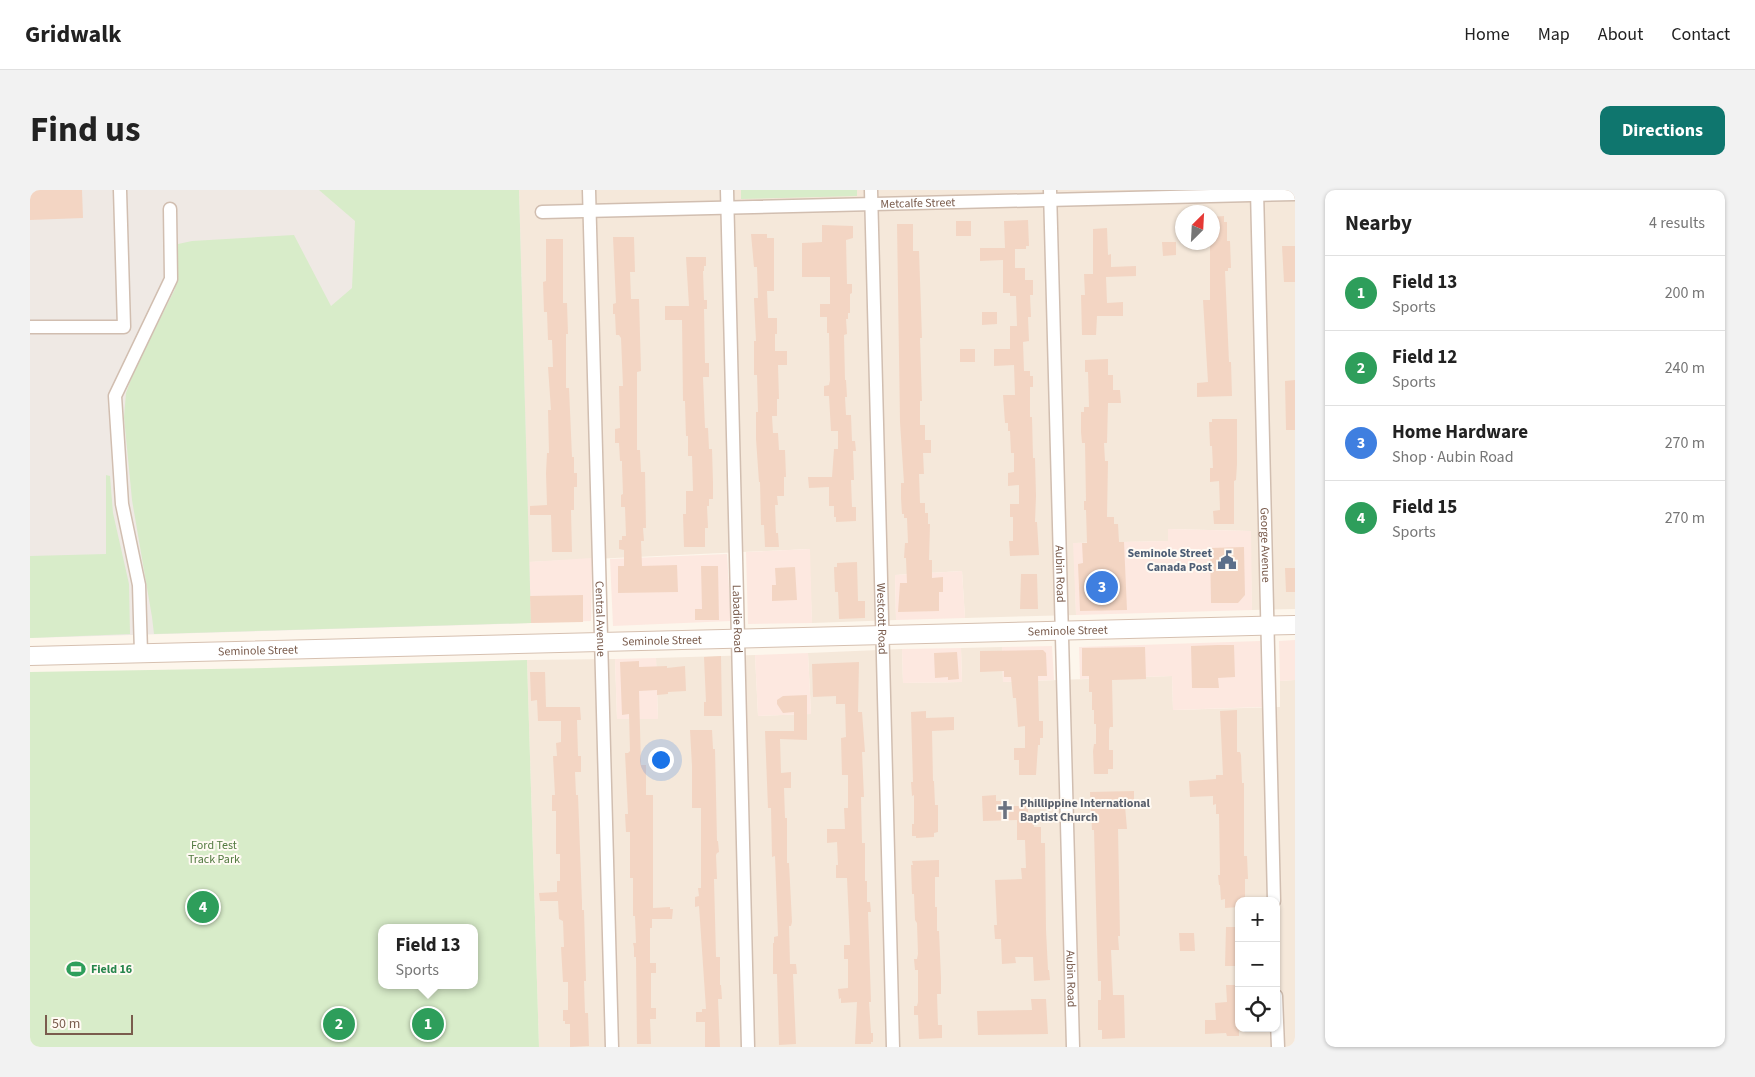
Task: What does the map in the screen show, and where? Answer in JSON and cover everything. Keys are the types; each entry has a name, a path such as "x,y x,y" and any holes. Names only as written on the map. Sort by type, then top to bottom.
{"street":[{"path":"30,327 124,326 120,190"},
{"name":"Central Avenue","path":"589,190 612,1047"},
{"name":"Labadie Road","path":"727,190 748,1047"},
{"name":"Westcott Road","path":"871,190 893,1047"},
{"name":"Metcalfe Street","path":"542,212 871,204 1050,195 1257,192 1295,194"},
{"name":"George Avenue","path":"1257,192 1274,897"},
{"name":"Aubin Road","path":"1050,195 1073,1047"},
{"path":"141,653 139,585 122,504 115,396 171,279 170,209"},
{"name":"Seminole Street","path":"30,656 1295,625"},
{"path":"1277,1032 1278,1047"}],"shaded area":[{"path":"30,190 519,190 531,623 30,638"},
{"path":"519,190 1295,190 1295,609 1252,610 1250,531 1168,529 1169,541 1074,543 1076,615 965,618 962,571 895,575 896,620 812,623 809,549 529,562"},
{"path":"1168,529 1251,531 1252,610 1076,615 1073,543 1168,541"},
{"path":"810,549 812,623 748,624 746,552"},
{"path":"727,554 731,621 613,626 610,559"},
{"path":"592,558 591,621 531,623 529,562"},
{"path":"962,571 965,618 896,620 895,575"},
{"path":"1295,640 1295,680 1280,681 1279,641"},
{"path":"1260,641 1262,707 1173,710 1172,676 1080,679 1079,647"},
{"path":"1052,646 1054,680 1003,682 1002,647"},
{"path":"1002,647 1003,682 1172,676 1173,710 1280,707 1280,681 1295,680 1295,1047 539,1047 527,660 615,659 617,719 658,718 656,658 755,655 758,716 811,714 808,653 902,649 903,683 962,682 961,648"},
{"path":"961,648 962,682 903,683 902,649"},
{"path":"808,653 811,714 758,716 755,655"},
{"path":"656,658 658,719 617,719 615,659"}],"green space":[{"path":"319,190 519,190 531,623 154,634 132,500 124,417 126,393 134,371 175,289 178,244 192,241 294,235 331,306 352,288 355,221"},
{"path":"741,190 857,190 857,196 741,199"},
{"path":"106,475 110,476 113,513 129,584 130,634 30,638 30,556 106,554"},
{"name":"Ford Test Track Park","path":"527,660 539,1047 30,1047 30,672 266,668"}],"building":[{"path":"30,190 82,190 83,218 30,220"},
{"path":"1220,216 1224,216 1224,222 1227,222 1227,241 1230,241 1231,268 1225,271 1232,396 1197,397 1197,383 1208,382 1203,300 1210,300 1210,250 1220,250"},
{"path":"1028,220 1029,246 1026,246 1026,249 1015,249 1015,268 1025,268 1025,280 1033,280 1033,295 1030,295 1031,317 1028,317 1029,341 1023,342 1024,371 1030,371 1030,376 1033,376 1033,387 1030,387 1030,417 1032,417 1033,458 1035,458 1035,522 1037,522 1039,555 1010,556 1009,541 1013,541 1013,517 1010,517 1010,504 1019,504 1019,485 1008,486 1008,473 1014,472 1014,453 1011,453 1008,423 1005,423 1003,395 1015,395 1014,365 994,366 994,349 1010,349 1010,326 1017,326 1016,296 1010,296 1010,293 1003,293 1003,260 980,261 980,248 1005,248 1004,221"},
{"path":"956,221 971,221 971,236 956,236"},
{"path":"897,224 913,224 913,251 919,251 922,338 920,338 922,401 920,401 920,425 925,425 925,440 931,440 931,453 923,453 924,474 919,474 920,503 925,503 925,513 928,513 928,524 930,524 929,560 932,560 932,578 943,577 943,592 939,592 939,611 898,612 900,583 907,583 906,558 904,558 905,543 908,543 907,518 904,518 904,514 902,514 901,498 901,483 904,483 900,422"},
{"path":"822,225 853,226 853,238 846,240 847,284 852,284 852,293 850,294 850,313 848,313 848,319 846,319 847,334 844,335 846,415 851,415 852,441 855,441 856,451 853,451 854,480 851,480 852,507 856,507 856,521 836,522 834,506 829,506 829,487 809,488 808,477 832,477 834,449 838,449 838,431 831,431 829,396 824,396 824,386 829,385 830,380 827,317 820,317 820,304 830,304 830,277 802,277 802,243 822,242"},
{"path":"1107,228 1108,255 1111,254 1111,267 1136,266 1136,276 1106,277 1107,303 1123,302 1123,316 1097,316 1096,335 1082,335 1081,295 1085,295 1084,274 1093,274 1093,229"},
{"path":"751,234 767,234 767,238 774,238 774,291 767,291 768,318 777,318 775,351 787,351 787,365 778,365 779,399 777,399 777,416 772,416 773,433 778,433 779,450 785,450 786,477 784,477 784,496 777,496 778,505 775,505 776,533 778,533 779,547 765,547 764,525 761,525 756,439 756,412 758,412 757,375 754,375 754,341 756,341 754,298 758,298 757,267 754,267"},
{"path":"613,237 634,237 635,272 630,272 631,299 639,299 641,371 637,372 637,450 640,450 641,472 645,472 646,528 643,528 644,541 641,541 642,566 677,565 678,592 618,593 618,566 624,566 624,550 619,549 619,540 622,540 622,536 626,536 625,507 621,507 621,495 623,494 622,461 620,461 619,443 615,443 615,429 620,428 619,386 623,386 621,338 619,335 616,335 615,314 613,314 613,304 616,303"},
{"path":"546,239 563,239 563,303 567,303 568,334 566,334 566,388 569,388 574,473 577,473 577,487 574,487 574,510 571,510 572,552 552,552 551,515 530,515 530,506 547,505 548,410 551,410 548,367 553,367 552,340 548,340 547,312 544,312 543,282 546,281"},
{"path":"1162,242 1175,242 1176,255 1163,256"},
{"path":"1282,246 1295,246 1295,282 1284,282"},
{"path":"686,257 706,257 706,266 704,266 703,271 704,300 707,300 707,309 704,309 705,363 709,363 709,377 703,377 705,428 708,428 709,449 712,449 713,499 709,499 709,506 707,506 708,528 705,528 705,547 684,547 683,514 686,514 686,491 693,491 692,456 688,456 685,401 683,401 682,320 665,320 665,306 689,306"},
{"path":"982,312 997,312 997,324 982,325"},
{"path":"960,349 975,349 975,362 960,362"},
{"path":"1108,359 1108,375 1113,375 1113,390 1120,390 1121,403 1108,403 1107,443 1104,443 1105,461 1108,461 1107,517 1114,517 1114,524 1118,524 1119,542 1124,542 1127,610 1080,611 1078,564 1083,563 1082,543 1087,543 1086,510 1084,510 1084,501 1086,501 1085,443 1082,443 1081,432 1081,412 1084,412 1084,407 1089,407 1088,372 1085,372 1085,360"},
{"path":"1295,380 1295,430 1286,430 1285,381"},
{"path":"1212,419 1237,419 1234,524 1214,524 1213,511 1220,510 1219,481 1210,482 1210,468 1213,468 1209,422 1212,422"},
{"path":"1244,547 1245,595 1238,603 1211,603 1210,548"},
{"path":"857,562 858,601 865,601 865,618 839,619 838,592 835,592 834,567 837,567 837,563"},
{"path":"701,566 718,566 719,620 695,620 695,609 702,609"},
{"path":"795,567 797,600 772,601 772,585 776,585 775,568"},
{"path":"1285,568 1295,568 1295,592 1286,592"},
{"path":"1021,574 1037,574 1038,609 1020,609"},
{"path":"583,595 583,622 531,623 530,596"},
{"path":"1234,645 1235,677 1218,678 1219,688 1192,688 1191,646"},
{"path":"1145,647 1146,679 1112,680 1113,727 1110,727 1109,730 1109,750 1113,750 1113,769 1108,769 1108,774 1094,774 1093,751 1094,744 1096,744 1096,724 1094,724 1094,710 1092,710 1092,692 1089,692 1089,676 1082,676 1082,648"},
{"path":"1043,650 1046,653 1047,676 1038,676 1039,721 1043,721 1043,738 1040,738 1040,745 1038,745 1036,775 1019,775 1019,760 1014,760 1014,748 1025,748 1025,726 1018,727 1016,698 1013,698 1011,677 1004,677 1004,671 980,672 980,651"},
{"path":"957,652 959,679 948,680 948,677 935,678 934,653"},
{"path":"721,656 722,716 704,716 704,702 706,702 704,657"},
{"path":"639,661 639,667 667,666 667,668 685,666 686,691 657,695 657,690 639,691 641,765 646,765 646,795 653,795 653,908 670,907 670,909 673,909 672,919 652,919 652,928 650,928 650,963 656,963 656,973 651,973 651,1008 656,1008 656,1019 650,1019 651,1044 637,1044 636,957 634,957 633,943 636,943 635,916 633,916 633,878 630,878 630,832 626,832 625,814 628,814 625,753 630,751 629,714 622,715 620,662"},
{"path":"859,662 858,712 862,712 865,752 862,752 864,797 861,797 862,843 865,843 865,881 867,881 867,902 870,902 871,912 868,912 871,1002 869,1002 871,1033 873,1033 873,1042 871,1044 855,1044 857,1002 841,1003 838,989 848,988 848,959 844,959 844,945 850,945 847,878 836,878 836,865 838,865 837,842 827,843 827,829 845,829 844,808 848,808 848,775 842,775 841,738 846,737 845,704 836,704 836,696 813,697 812,664"},
{"path":"530,672 545,672 546,707 580,707 581,720 577,720 578,756 581,756 581,772 575,772 576,795 578,795 582,910 584,910 585,1013 588,1013 589,1046 570,1047 570,1024 565,1024 565,1021 563,1021 563,1010 568,1010 568,982 563,982 561,947 564,947 563,921 559,919 558,901 540,901 539,893 557,892 557,881 560,881 560,854 556,854 556,811 552,811 552,795 555,795 553,756 557,756 556,743 561,742 561,721 538,721 537,700 531,701"},
{"path":"807,695 807,740 780,739 781,773 791,772 791,788 784,788 792,922 791,926 789,926 790,964 796,964 797,974 793,974 796,1044 779,1045 777,974 773,974 773,943 774,937 778,936 775,856 772,857 771,808 768,808 765,731 794,731 794,712 783,713 777,704 777,700 783,696"},
{"path":"1237,710 1237,752 1240,752 1241,755 1242,783 1244,783 1244,856 1247,856 1248,879 1245,879 1245,897 1235,897 1235,907 1225,908 1225,899 1221,900 1218,875 1220,875 1219,814 1216,814 1216,804 1213,805 1213,796 1190,797 1189,781 1216,779 1216,775 1223,775 1220,711"},
{"path":"926,711 926,718 954,717 954,730 932,731 933,781 935,805 938,805 938,832 934,833 934,837 916,838 916,836 912,836 914,795 912,796 911,782 913,782 911,712"},
{"path":"690,730 712,730 713,749 715,749 717,841 719,852 716,855 717,879 714,879 716,957 720,957 722,999 718,999 720,1047 705,1047 705,1022 696,1022 696,1012 702,1012 702,1009 706,1009 699,906 695,907 695,897 699,896 698,888 701,888 701,808 692,808"},
{"path":"1134,791 1134,800 1131,801 1131,806 1125,806 1127,829 1118,829 1120,936 1118,936 1119,950 1111,950 1113,995 1124,995 1125,1038 1102,1039 1102,1030 1098,1030 1098,1000 1101,1000 1101,981 1098,981 1094,830 1092,830 1090,792"},
{"path":"996,795 996,801 1003,801 1003,806 1028,806 1028,814 1033,814 1034,827 1041,827 1041,843 1045,843 1046,930 1050,980 1034,981 1033,957 1015,957 1016,963 1002,964 1001,939 995,939 994,925 997,925 995,880 1022,879 1021,868 1026,868 1025,840 1017,840 1017,820 983,821 982,796"},
{"path":"939,860 939,877 935,877 935,907 937,907 941,978 941,994 937,994 938,1025 942,1025 942,1038 919,1039 918,1015 914,1015 914,1006 917,1006 918,1002 918,970 915,970 914,959 917,959 918,954 911,865 913,865 912,861"},
{"path":"1226,927 1235,927 1235,966 1225,966"},
{"path":"1179,933 1194,933 1195,951 1180,951"},
{"path":"1226,985 1235,985 1235,1032 1239,1032 1239,1036 1227,1036 1226,1033 1205,1034 1205,1020 1216,1020 1215,1003 1227,1002"},
{"path":"1031,999 1046,999 1048,1034 978,1035 977,1011 1032,1010"}],"place":[{"name":"Seminole Street Canada Post","path":"1227,560"},
{"name":"Home Hardware","path":"1102,587"},
{"name":"Phillippine International Baptist Church","path":"1005,810"},
{"name":"Field 15","path":"203,907"},
{"name":"Field 16","path":"76,969"},
{"name":"Field 12","path":"339,1024"},
{"name":"Field 13","path":"428,1024"}]}
